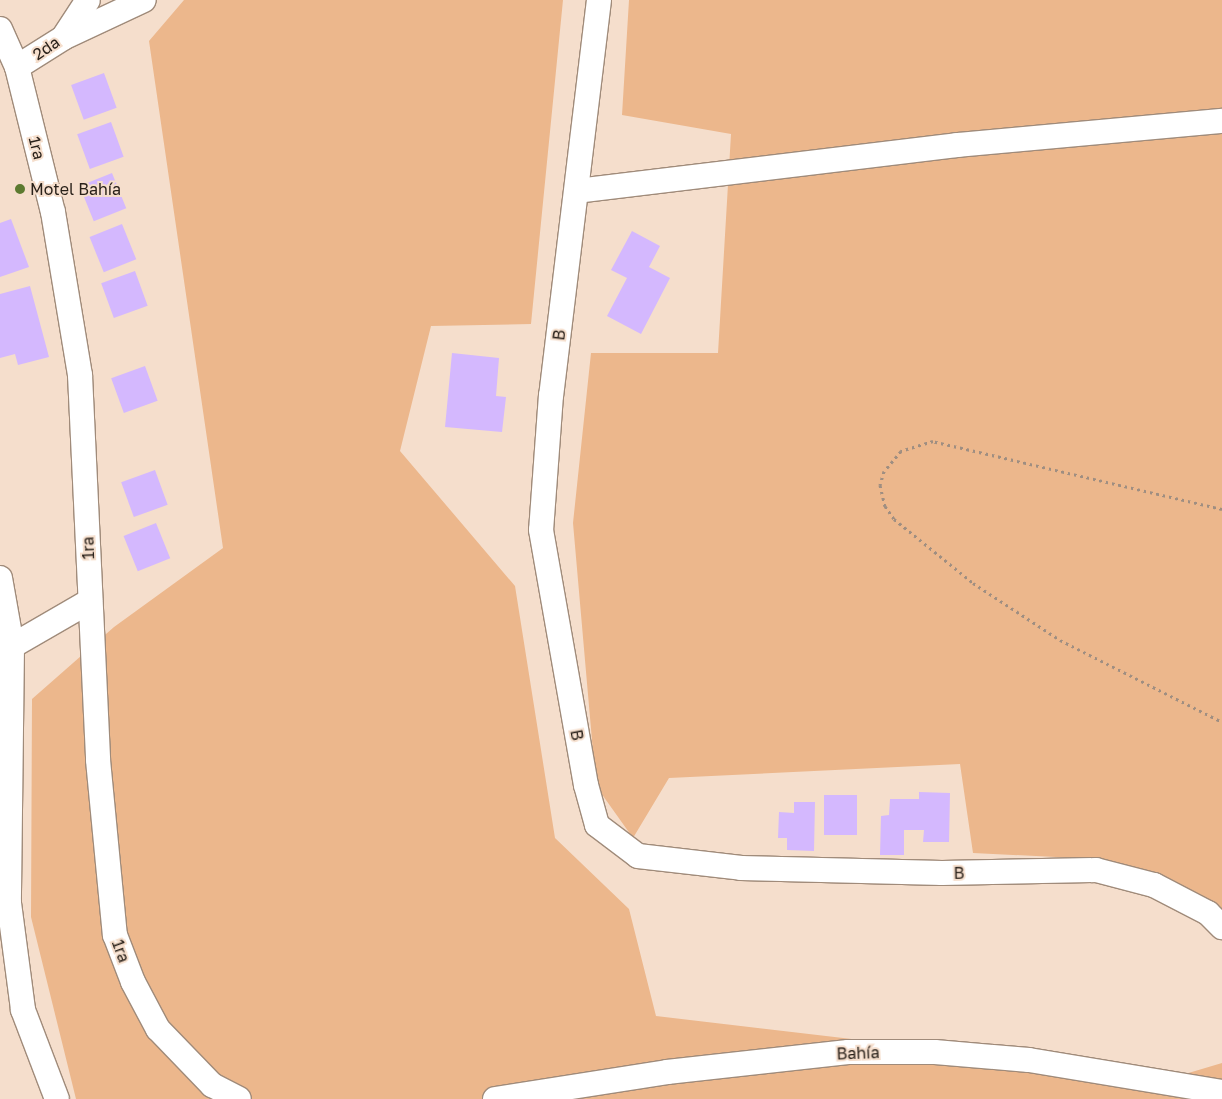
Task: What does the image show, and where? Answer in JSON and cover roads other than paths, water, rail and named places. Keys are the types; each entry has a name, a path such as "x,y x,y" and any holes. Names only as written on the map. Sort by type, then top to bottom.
{"street":[{"name":"2da","path":"17,67 63,38 88,0"},
{"path":"63,38 144,0"},
{"name":"B","path":"599,0 542,474 540,530 586,786 598,825 638,856 741,868 942,873 1096,870 1154,885 1208,912 1222,927"},
{"name":"1ra","path":"0,29 17,67 52,212 80,375 98,760 114,935 133,982 158,1029 182,1058 212,1085 238,1099"},
{"path":"577,191 957,145 1222,121"},
{"path":"0,578 12,646 9,903 23,1010 57,1099"},
{"path":"12,646 90,601"},
{"name":"Bahía","path":"495,1099 667,1072 848,1052 935,1052 1029,1060 1222,1092"}],"place":[{"name":"Motel Bahía","path":"20,189"}]}
